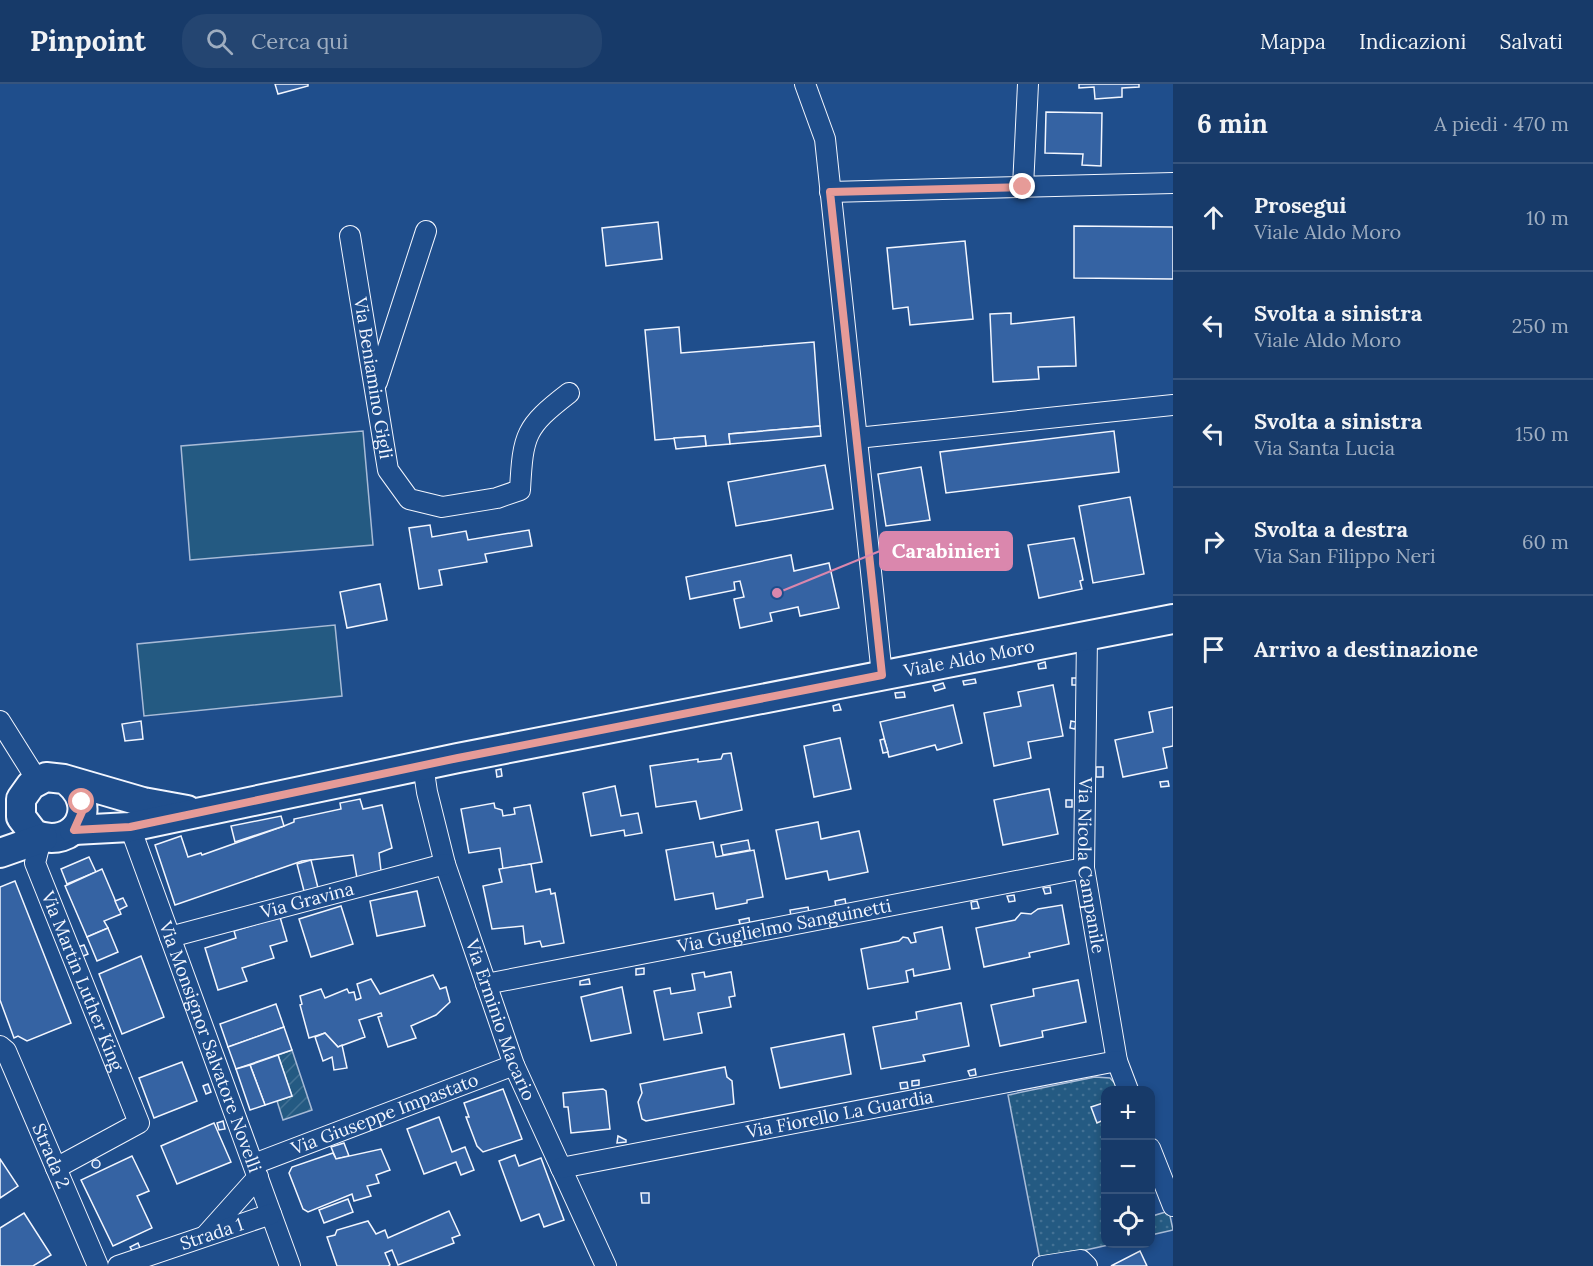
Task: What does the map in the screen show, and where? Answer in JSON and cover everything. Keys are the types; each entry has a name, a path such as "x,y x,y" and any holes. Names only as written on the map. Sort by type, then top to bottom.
{"main road":[{"name":"Viale Aldo Moro","path":"0,853 42,838 65,837 74,830 130,827 423,765 1173,619"},
{"name":"Viale Aldo Moro","path":"51,780 201,813"},
{"path":"0,829 20,807 25,791 51,780 73,785 82,802 82,812 74,830"},
{"path":"20,807 26,827 42,838"}],"street":[{"path":"805,84 825,139 882,675"},
{"path":"1023,187 1028,84"},
{"path":"830,192 1173,183"},
{"path":"375,388 426,231"},
{"name":"Via Beniamino Gigli","path":"350,236 388,470 409,499 442,507 497,498 520,490 526,436 538,417 569,393"},
{"path":"857,438 1173,405"},
{"name":"Via Nicola Campanile","path":"1087,636 1084,868 1117,1061 1126,1086"},
{"path":"0,721 51,780"},
{"name":"Via Erminio Macario","path":"423,765 427,792 445,864 514,1065 606,1266"},
{"name":"Via Monsignor Salvatore Novelli","path":"130,827 290,1266"},
{"name":"Via Martin Luther King","path":"42,838 35,863 139,1123 56,1168"},
{"name":"Via Gravina","path":"170,937 445,864"},
{"name":"Via Guglielmo Sanguinetti","path":"486,984 1084,868"},
{"name":"Strada 2","path":"0,1046 6,1051 98,1266"},
{"name":"Via Fiorello La Guardia","path":"561,1168 1117,1061"},
{"name":"Via Giuseppe Impastato","path":"256,1170 514,1065"},
{"path":"1155,1161 1173,1206"},
{"path":"204,1237 256,1170"},
{"name":"Strada 1","path":"118,1266 271,1214"},
{"path":"1043,1266 1081,1260 1087,1266"}],"shaded area":[{"path":"363,431 373,545 190,560 181,446"},
{"path":"335,625 342,696 144,716 137,644"},
{"path":"292,1050 312,1110 283,1120 277,1101 292,1096 278,1055"},
{"path":"1095,1077 1110,1078 1117,1086 1101,1086 1101,1247 1040,1260 1008,1095"},
{"path":"1169,1211 1173,1230 1155,1234 1155,1215"}],"building":[{"path":"275,84 308,84 308,86 278,94"},
{"path":"1079,84 1139,84 1139,87 1122,88 1122,97 1095,99 1094,87 1079,88"},
{"path":"1046,112 1102,113 1101,166 1082,165 1083,154 1045,153"},
{"path":"658,222 662,259 606,266 602,228"},
{"path":"1074,226 1173,227 1173,279 1074,278"},
{"path":"965,241 973,319 910,325 908,307 893,309 887,248"},
{"path":"1011,313 1011,324 1074,317 1076,366 1038,367 1039,379 993,382 990,314"},
{"path":"679,327 681,353 814,342 820,426 729,434 730,444 706,446 705,436 655,440 645,330"},
{"path":"820,426 821,436 730,444 729,434"},
{"path":"1114,431 1119,472 946,493 940,452"},
{"path":"705,436 706,446 676,449 674,438"},
{"path":"825,465 833,509 736,526 728,482"},
{"path":"921,467 930,520 886,526 878,474"},
{"path":"1130,497 1144,574 1093,583 1079,506"},
{"path":"430,525 432,537 466,531 468,540 529,530 532,546 485,554 487,562 439,570 442,585 419,589 409,528"},
{"path":"1074,538 1083,580 1080,581 1082,589 1039,598 1028,545"},
{"path":"791,555 794,571 829,563 839,608 800,616 798,607 770,613 772,621 740,628 734,599 744,597 740,581 734,582 735,590 690,599 686,577"},
{"path":"380,584 387,620 347,628 340,592"},
{"path":"1045,662 1046,668 1039,669 1038,664"},
{"path":"1072,678 1078,678 1078,685 1072,685"},
{"path":"975,679 976,683 964,685 963,681"},
{"path":"943,683 945,688 935,691 933,686"},
{"path":"1053,685 1063,736 1028,742 1031,758 994,766 984,713 1021,706 1018,692"},
{"path":"904,692 905,697 896,698 895,693"},
{"path":"839,704 841,710 834,711 833,706"},
{"path":"953,705 962,743 937,750 935,745 889,757 880,722"},
{"path":"1173,707 1173,746 1163,748 1167,768 1123,777 1115,740 1153,732 1149,712"},
{"path":"141,721 143,739 125,741 122,724"},
{"path":"1071,721 1076,722 1075,729 1070,728"},
{"path":"840,738 851,789 814,797 804,746"},
{"path":"884,739 888,752 883,753 880,740"},
{"path":"731,753 742,810 700,819 696,801 656,807 650,766 698,759 698,762 721,759 723,754"},
{"path":"1096,767 1103,767 1103,777 1096,777"},
{"path":"501,769 502,776 497,777 496,770"},
{"path":"1168,781 1169,786 1161,787 1160,782"},
{"path":"615,786 621,816 638,813 642,833 625,836 624,830 591,836 583,793"},
{"path":"1049,789 1058,834 1003,845 994,800"},
{"path":"360,799 363,809 382,805 392,848 379,853 381,871 357,878 353,855 302,861 175,905 155,845 181,836 188,857 201,853 202,855 284,826 294,822 294,819 341,809 340,803"},
{"path":"1066,800 1072,800 1072,807 1066,807"},
{"path":"494,803 495,808 502,810 503,816 515,814 514,808 530,805 542,862 503,869 500,848 469,853 461,809"},
{"path":"281,816 284,826 235,842 231,826"},
{"path":"818,822 821,839 859,831 868,872 829,880 827,871 786,879 776,830"},
{"path":"748,840 750,850 723,855 721,845"},
{"path":"713,842 716,857 754,850 763,897 747,900 747,903 716,909 713,893 675,900 666,850"},
{"path":"89,857 96,872 67,884 61,869"},
{"path":"311,860 318,888 304,891 297,864"},
{"path":"531,864 536,892 550,889 551,894 555,893 564,943 542,947 540,941 525,944 523,926 492,929 483,886 502,882 499,869"},
{"path":"102,869 121,914 104,921 108,928 87,937 65,886"},
{"path":"15,881 71,1023 27,1041 18,1036 14,1038 0,1000 0,887"},
{"path":"1050,887 1051,893 1045,894 1043,888"},
{"path":"417,891 425,926 377,936 370,901"},
{"path":"1014,895 1015,901 1009,902 1007,896"},
{"path":"123,898 127,906 119,910 115,901"},
{"path":"845,899 846,905 836,907 835,901"},
{"path":"977,901 979,908 972,909 971,902"},
{"path":"1062,905 1069,944 1029,953 1030,957 984,967 976,928 1015,920 1021,913 1031,914 1038,909"},
{"path":"341,906 353,944 311,957 299,919"},
{"path":"808,907 809,913 791,916 790,910"},
{"path":"280,917 287,941 270,946 274,958 242,968 247,981 218,990 205,948 236,938 234,931"},
{"path":"749,918 750,925 741,927 739,920"},
{"path":"942,927 950,969 914,976 913,969 906,971 908,982 868,989 861,949 899,941 903,937 908,938 911,943 916,942 914,933"},
{"path":"108,928 118,952 97,961 87,937"},
{"path":"84,945 88,954 81,957 78,947"},
{"path":"141,956 164,1017 122,1034 99,974"},
{"path":"644,968 644,974 636,975 636,969"},
{"path":"704,972 705,977 731,972 735,996 729,997 731,1007 698,1013 702,1033 664,1040 654,991 670,988 671,994 695,990 692,974"},
{"path":"433,975 440,989 446,987 450,1002 436,1015 411,1026 416,1038 388,1047 378,1017 382,1016 381,1013 359,1020 365,1037 338,1047 325,1033 309,1038 300,1005 302,1004 300,996 321,989 325,998 347,989 349,993 354,992 356,1000 361,998 357,984 371,979 380,994"},
{"path":"589,979 590,984 580,985 580,981"},
{"path":"1078,980 1086,1022 1042,1031 1043,1037 1000,1046 991,1005 1034,996 1033,989"},
{"path":"622,987 631,1033 591,1041 581,997"},
{"path":"961,1003 969,1046 923,1055 925,1061 881,1069 873,1027 917,1019 916,1012"},
{"path":"276,1004 284,1027 228,1047 220,1024"},
{"path":"284,1027 292,1050 236,1069 228,1047"},
{"path":"325,1033 338,1047 342,1045 347,1068 334,1070 332,1057 323,1061 315,1037"},
{"path":"844,1034 851,1074 780,1088 771,1048"},
{"path":"278,1055 292,1096 265,1105 250,1065"},
{"path":"182,1062 197,1101 154,1118 139,1078"},
{"path":"250,1065 265,1105 250,1110 236,1069"},
{"path":"725,1067 727,1077 732,1081 734,1104 646,1121 642,1119 638,1102 642,1093 640,1084"},
{"path":"975,1069 976,1075 970,1076 968,1071"},
{"path":"919,1080 919,1085 912,1086 912,1081"},
{"path":"907,1082 908,1088 901,1089 900,1083"},
{"path":"208,1084 211,1092 206,1094 203,1086"},
{"path":"503,1089 522,1139 483,1152 477,1146 466,1117 469,1117 464,1103"},
{"path":"603,1089 606,1091 610,1129 571,1133 568,1107 564,1107 563,1093"},
{"path":"1101,1104 1101,1121 1097,1123 1091,1107"},
{"path":"439,1117 452,1152 465,1147 474,1170 461,1175 456,1162 424,1174 407,1129"},
{"path":"223,1121 225,1129 219,1130 217,1123"},
{"path":"214,1123 231,1162 177,1184 161,1146"},
{"path":"618,1136 626,1140 626,1142 617,1143"},
{"path":"344,1143 349,1156 336,1159 331,1147"},
{"path":"381,1149 390,1170 376,1175 379,1183 367,1186 371,1196 354,1201 352,1194 308,1212 303,1209 289,1173 292,1167 333,1153 336,1159"},
{"path":"515,1155 519,1166 541,1158 564,1220 544,1227 539,1214 521,1221 499,1161"},
{"path":"132,1156 149,1191 137,1196 152,1228 113,1246 81,1180"},
{"path":"0,1159 18,1186 0,1198"},
{"path":"96,1160 100,1164 96,1168 92,1164"},
{"path":"641,1193 649,1193 649,1203 642,1203"},
{"path":"348,1199 353,1212 324,1223 319,1210"},
{"path":"449,1211 460,1235 452,1238 454,1243 398,1265 392,1250 385,1253 390,1265 388,1266 337,1266 327,1237 335,1235 337,1230 368,1221 376,1234 385,1230 388,1238"},
{"path":"24,1213 51,1255 33,1266 0,1266 0,1228"},
{"path":"138,1243 140,1248 133,1252 130,1247"},
{"path":"1140,1251 1147,1266 1111,1266"}],"place":[{"name":"Carabinieri","path":"777,593"}],"route":[{"path":"82,802 80,822 74,830 130,827 423,765 882,675 830,192 1023,187"}]}
